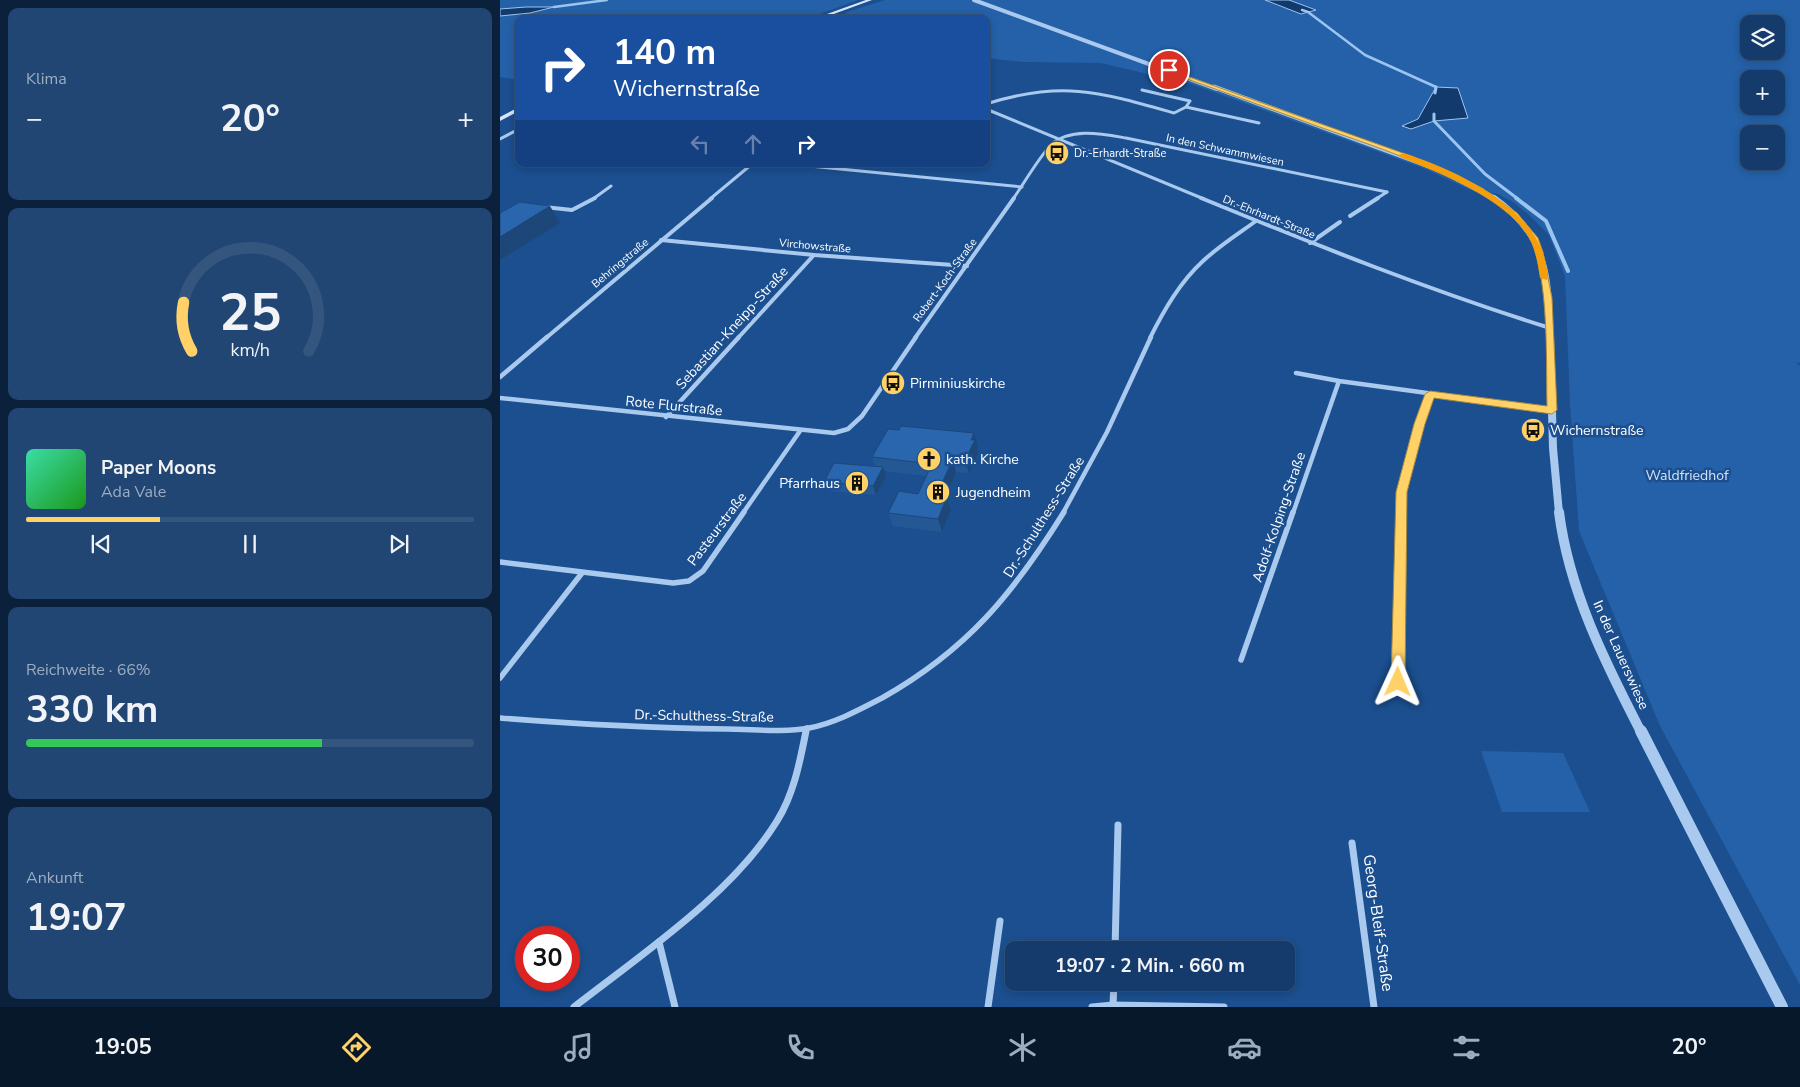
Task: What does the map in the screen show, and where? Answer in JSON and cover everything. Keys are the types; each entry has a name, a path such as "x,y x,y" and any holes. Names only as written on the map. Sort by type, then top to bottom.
{"main road":[{"path":"827,15 870,0"},
{"path":"500,119 515,111"}],"street":[{"name":"In der Lauerswiese","path":"974,0 1411,158 1479,189 1514,214 1534,238 1543,267 1550,328 1557,496 1564,543 1576,585 1594,635 1638,727 1782,1007"},
{"path":"990,103 1021,94 1066,89 1116,98 1174,113 1186,107 1190,101 1142,90"},
{"path":"1186,107 1258,123"},
{"name":"Dr.-Ehrhardt-Straße","path":"990,111 1310,242 1467,302 1550,328"},
{"path":"500,138 515,131"},
{"name":"In den Schwammwiesen","path":"1059,140 1078,134 1107,135 1388,192 1350,216"},
{"name":"Robert-Koch-Straße","path":"846,431 852,428 862,416 928,318 967,266 1051,145 1059,140"},
{"name":"Behringstraße","path":"500,377 748,167"},
{"path":"819,167 1022,187"},
{"path":"540,207 572,210 588,203 611,186"},
{"name":"Dr.-Schulthess-Straße","path":"500,718 690,729 807,728 840,719 892,694 932,670 965,642 990,617 1026,572 1077,491 1174,294 1198,266 1256,221"},
{"path":"1310,242 1340,222"},
{"name":"Virchowstraße","path":"661,240 814,255 967,266"},
{"name":"Sebastian-Kneipp-Straße","path":"666,416 814,255"},
{"path":"1296,373 1339,381 1552,410"},
{"name":"Adolf-Kolping-Straße","path":"1241,660 1339,381"},
{"path":"1398,682 1402,492 1430,394"},
{"name":"Rote Flurstraße","path":"500,398 800,431 836,434 846,431"},
{"name":"Pasteurstraße","path":"500,562 672,583 690,581 703,571 800,431"},
{"path":"500,678 582,573"},
{"path":"574,1007 703,906 752,854 778,820 796,778 807,728"},
{"path":"1115,941 1118,825"},
{"name":"Georg-Bleif-Straße","path":"1352,843 1374,1007"},
{"path":"988,1007 1000,921"},
{"path":"659,942 675,1007"},
{"path":"1114,991 1114,1005"},
{"path":"1092,1007 1114,1005 1224,1007"}],"green space":[{"path":"500,0 858,0 817,15 515,15 515,79 500,77 500,16 530,13 553,7 500,9"},
{"name":"Waldfriedhof","path":"885,0 1265,0 1301,14 1316,10 1289,0 1800,0 1800,363 1796,362 1800,366 1800,985 1660,726 1579,531 1570,404 1565,276 1549,235 1528,214 1513,202 1498,194 1475,192 1423,168 1194,85 1101,63 1023,62 990,58 990,15 852,15 844,13"},
{"path":"1481,751 1563,753 1590,812 1502,812"}],"shaded area":[{"path":"1265,0 1289,0 1316,10 1301,14"},
{"path":"554,7 530,13 500,16 500,9"},
{"path":"1436,87 1458,88 1468,118 1434,121 1411,129 1402,126 1418,119"}],"building":[{"path":"520,202 550,206 500,237 500,213"},
{"path":"901,426 974,433 971,440 975,440 965,460 953,459 936,496 947,497 938,519 888,513 899,491 918,494 932,464 872,457 888,429 899,430"},
{"path":"834,463 883,467 873,486 824,482"}],"waterway":[{"path":"554,7 607,0"},
{"path":"1302,10 1308,12 1365,55 1436,87"},
{"path":"1435,93 1436,87"},
{"path":"1434,114 1434,121 1485,174 1518,199"},
{"path":"1516,198 1546,221 1568,271"}],"slow traffic":[{"path":"1403,155 1463,180 1514,214 1534,238 1545,278"}],"place":[{"name":"Dr.-Erhardt-Straße","path":"1057,153"},
{"name":"Pirminiuskirche","path":"893,383"},
{"name":"Wichernstraße","path":"1533,430"},
{"name":"kath. Kirche","path":"929,459"},
{"name":"Pfarrhaus","path":"857,483"},
{"name":"Jugendheim","path":"938,492"}],"route":[{"path":"1169,70 1411,158 1463,180 1514,214 1534,238 1543,267 1548,298 1552,410 1430,394 1402,492 1398,682"}]}
